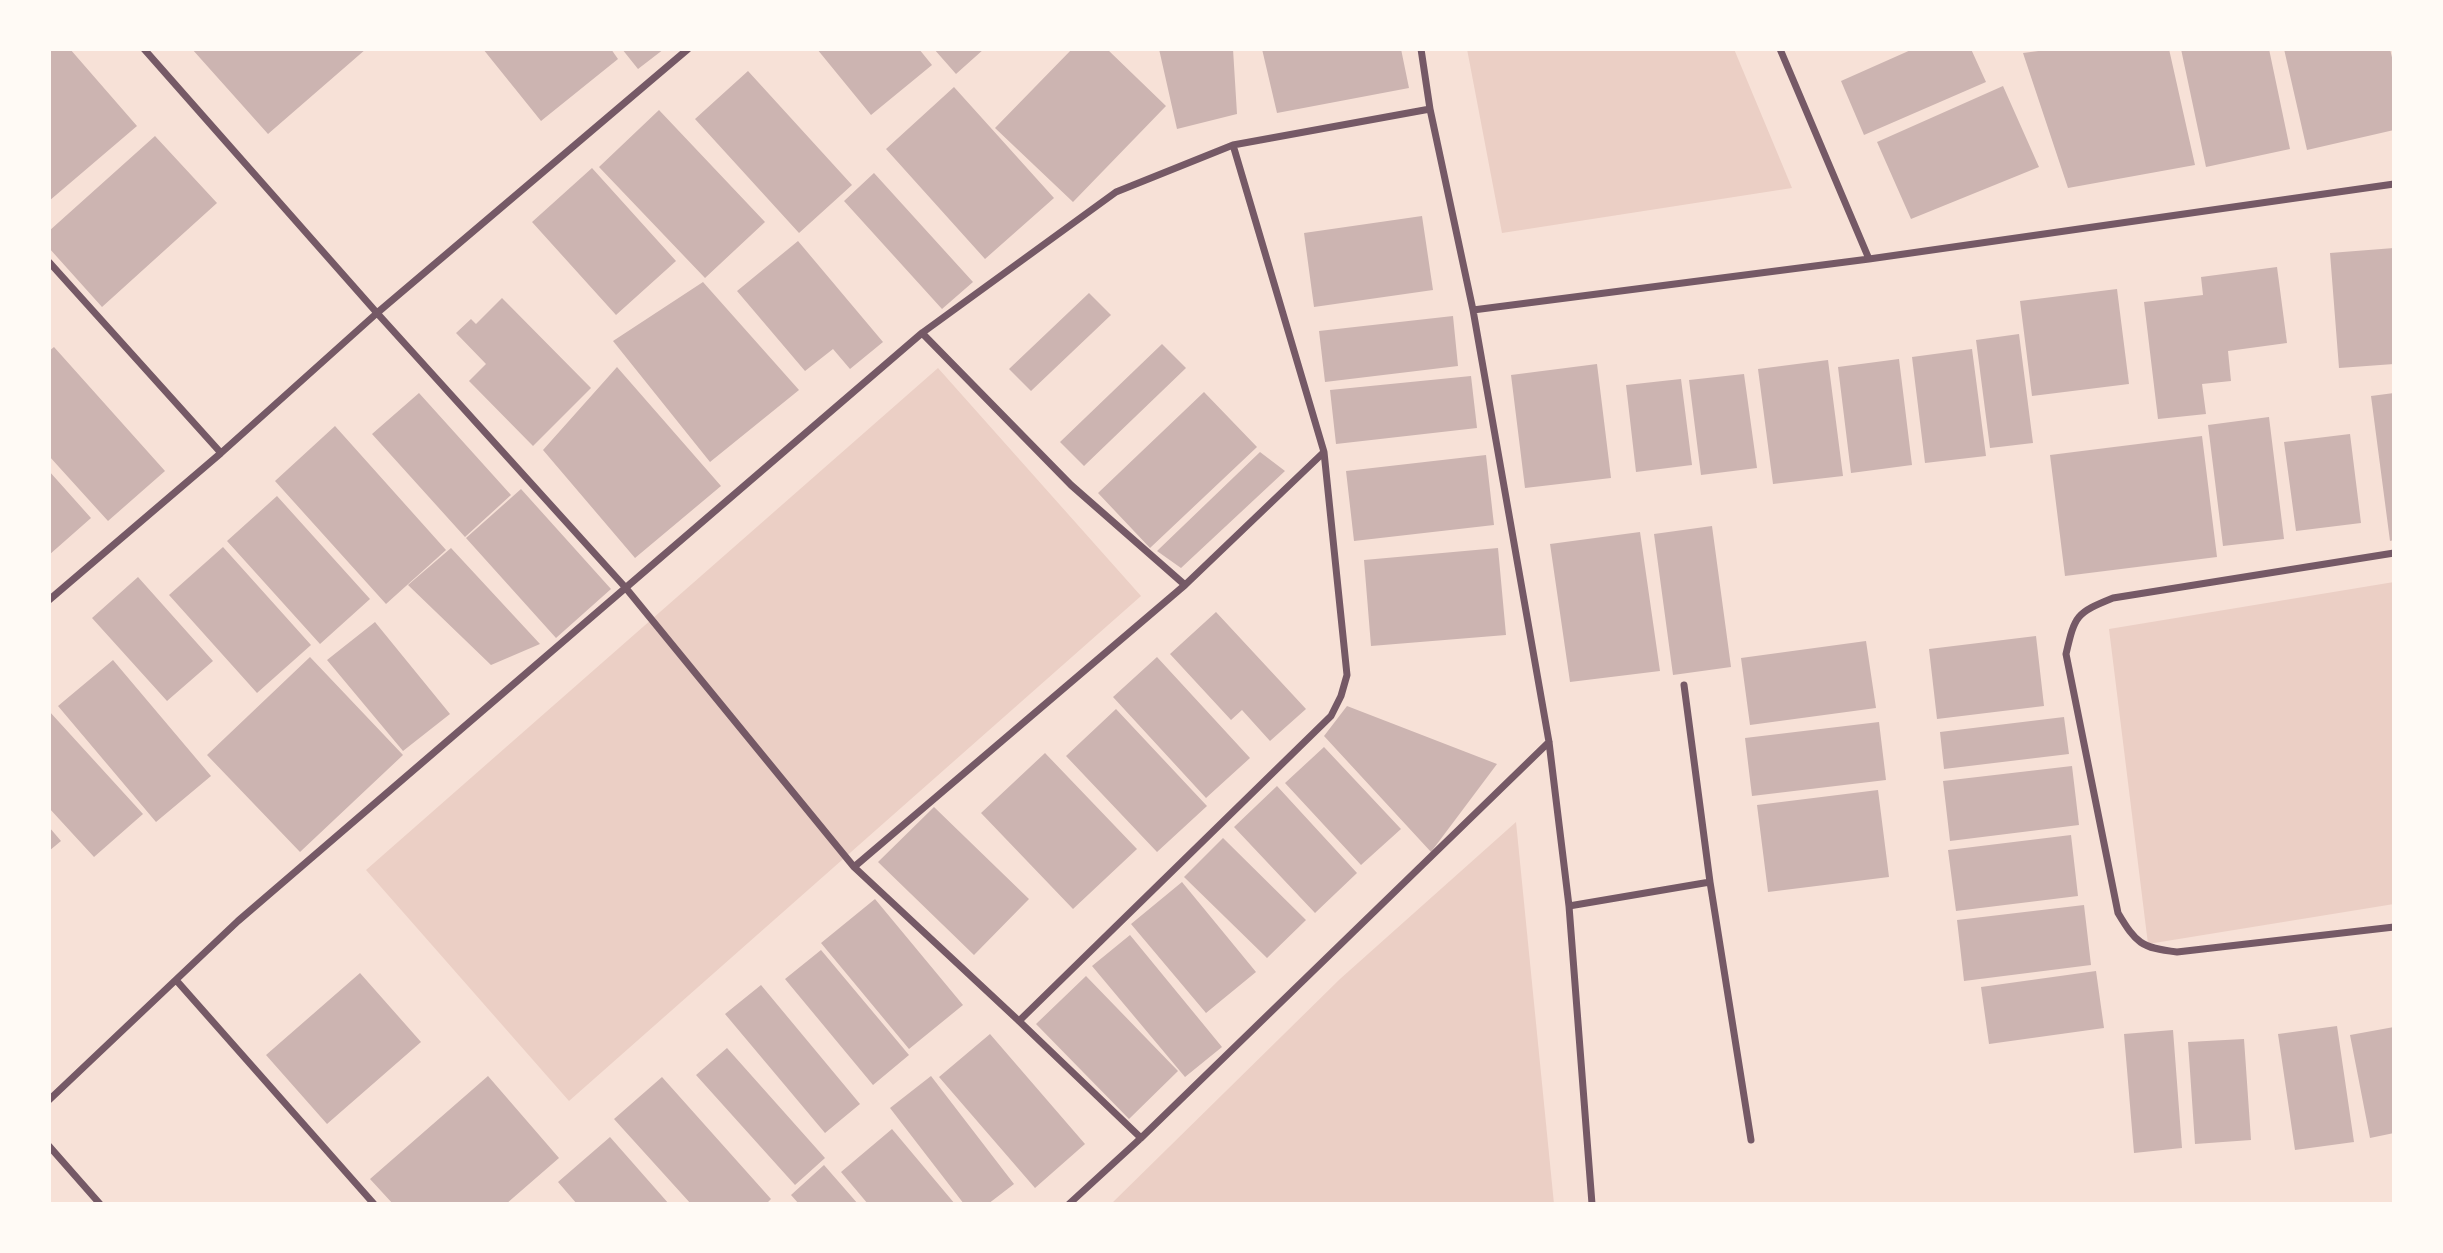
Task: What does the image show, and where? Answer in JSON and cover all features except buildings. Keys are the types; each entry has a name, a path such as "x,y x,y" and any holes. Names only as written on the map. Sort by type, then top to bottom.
{"street":[{"path":"144,49 377,313 625,587 854,867 1141,1138"},
{"path":"49,600 377,313 688,49"},
{"path":"1421,49 1430,108 1473,310 1549,742 1569,905 1592,1204"},
{"path":"1780,49 1869,259"},
{"path":"49,1100 237,920 922,333 1116,192 1233,145 1430,108"},
{"path":"1019,1021 1331,716 1348,675 1324,452 1233,145"},
{"path":"1473,310 1869,259 2394,184"},
{"path":"49,262 220,453"},
{"path":"922,333 1071,485 1185,585"},
{"path":"854,867 1185,585 1324,452"},
{"path":"2394,553 2113,597 2083,610 2073,627 2066,654 2118,913 2133,938 2153,950 2177,952 2394,927"},
{"path":"1684,685 1710,882 1751,1140"},
{"path":"1069,1204 1141,1138 1549,742"},
{"path":"1569,905 1710,882"},
{"path":"176,979 374,1204"},
{"path":"49,1146 100,1204"}],"shaded area":[{"path":"1467,49 1734,49 1792,188 1502,233"},
{"path":"938,368 1141,596 569,1101 366,870"},
{"path":"2394,582 2394,904 2148,944 2109,629"},
{"path":"1516,822 1554,1204 1111,1204 1340,979"}]}
